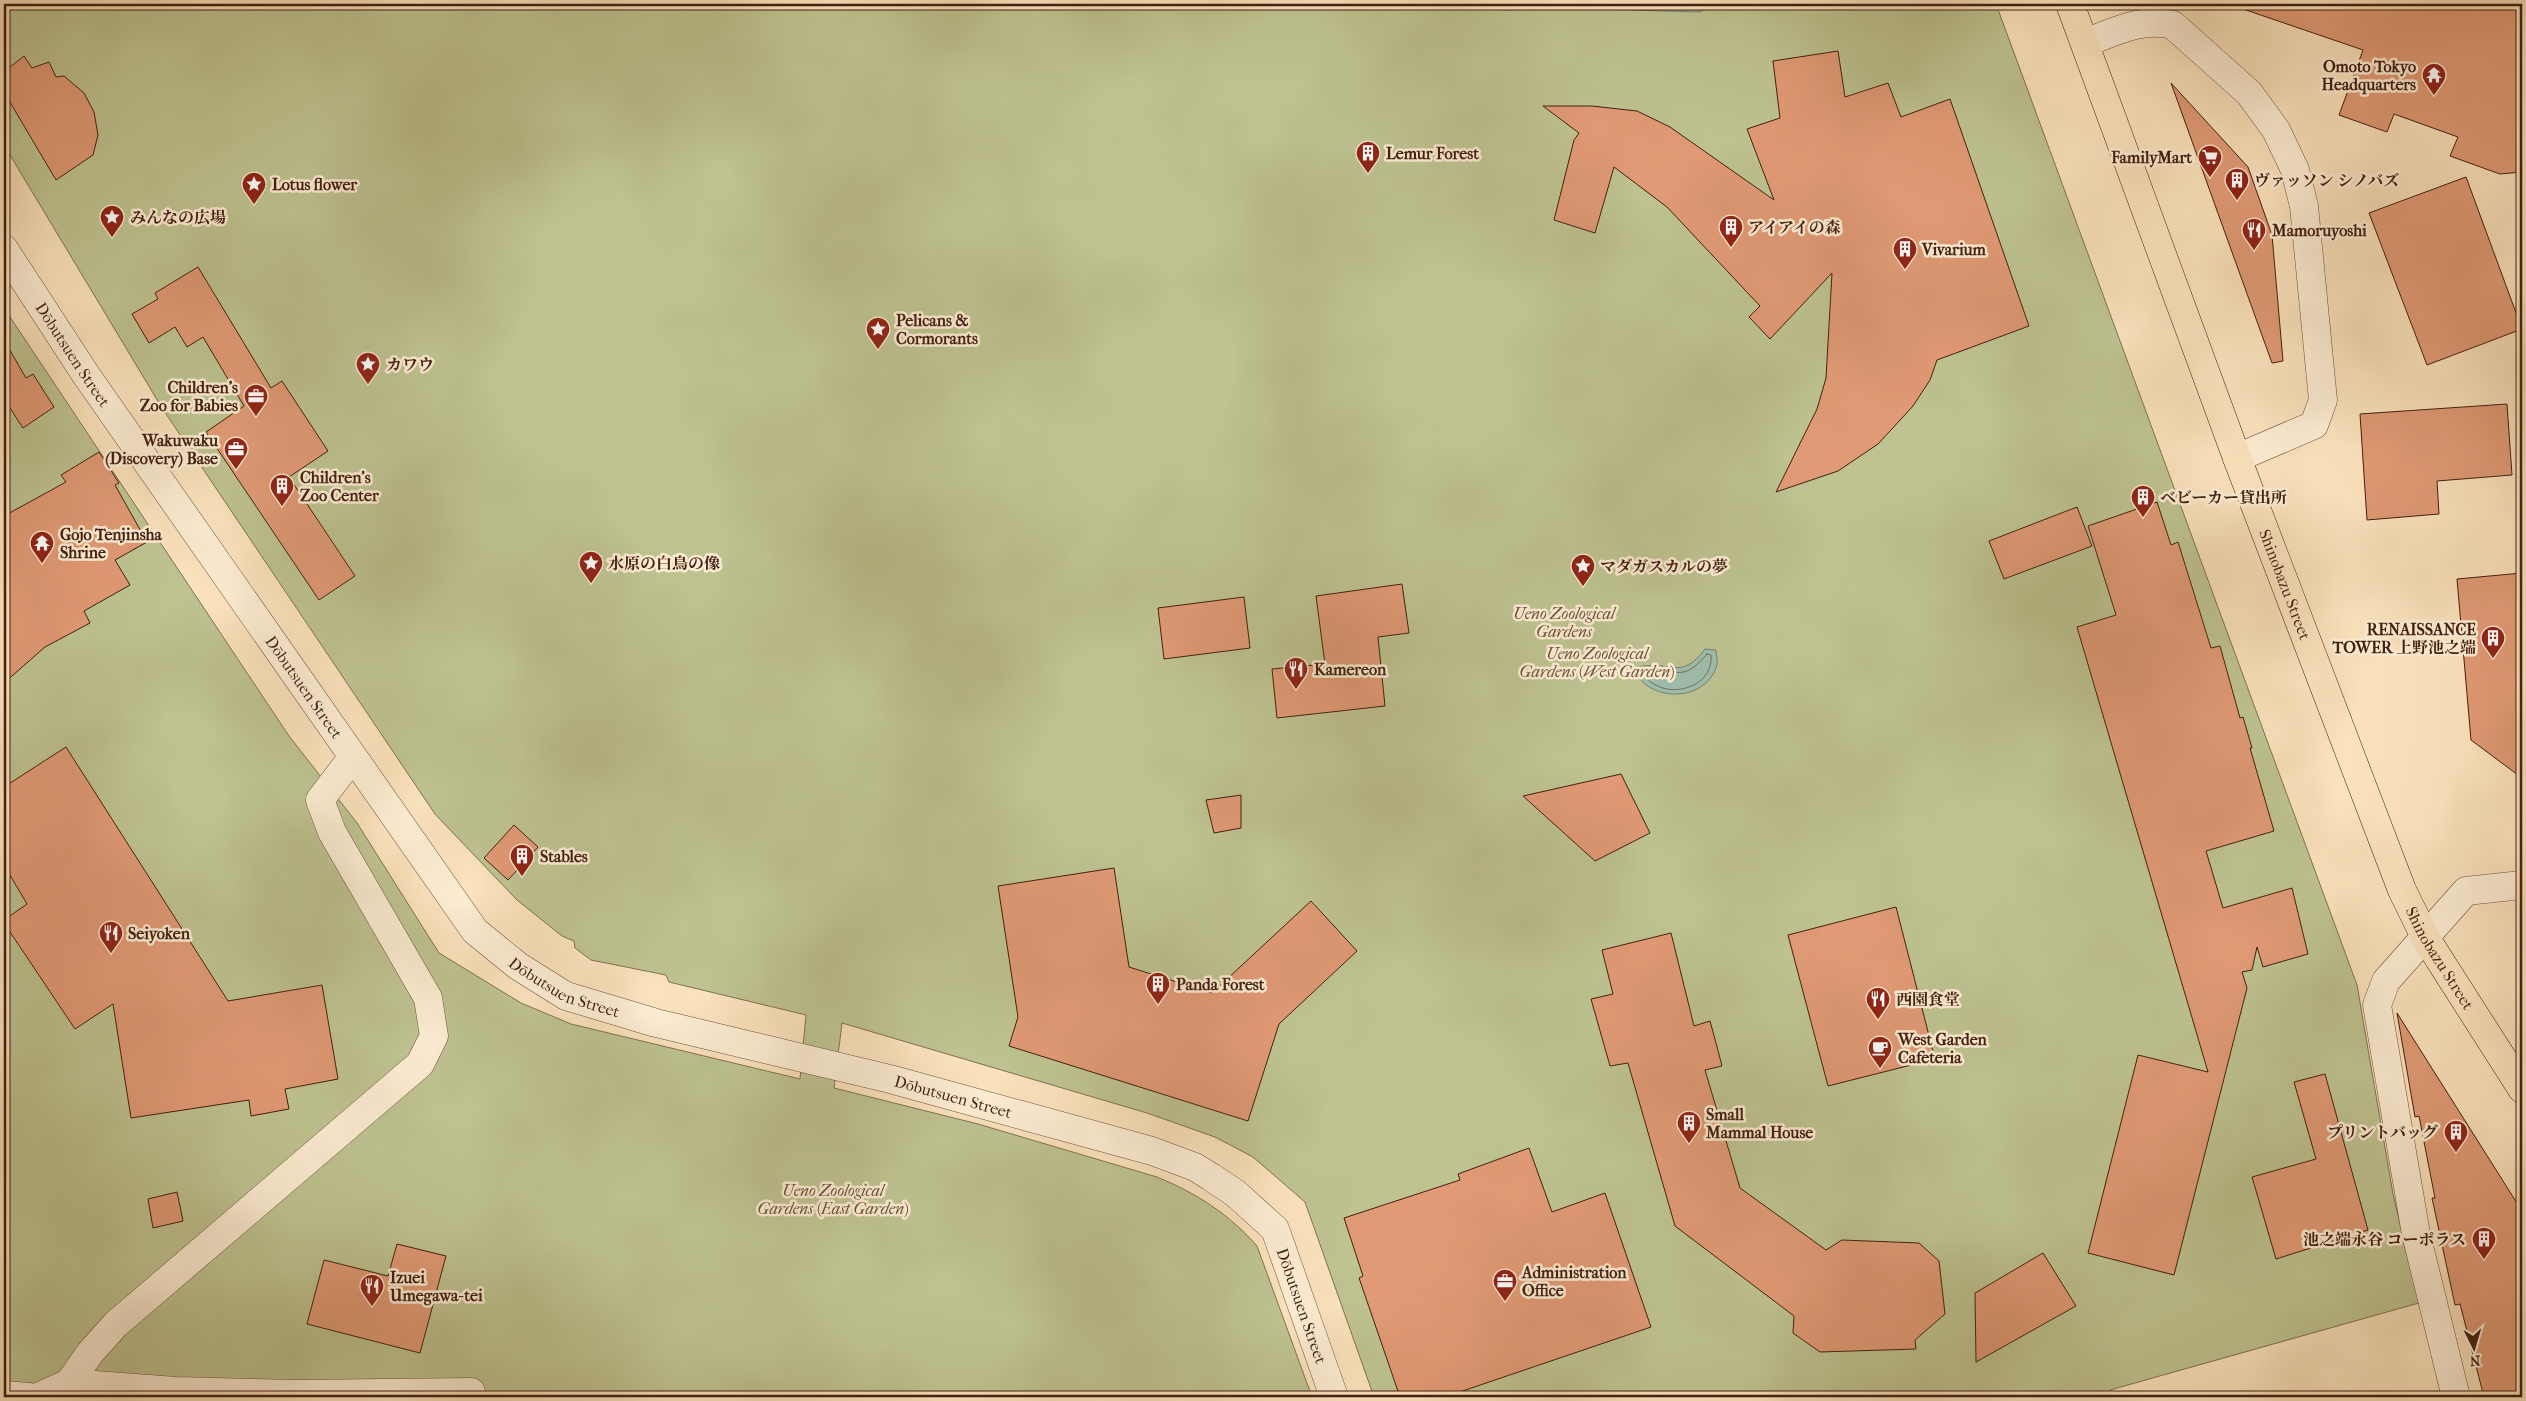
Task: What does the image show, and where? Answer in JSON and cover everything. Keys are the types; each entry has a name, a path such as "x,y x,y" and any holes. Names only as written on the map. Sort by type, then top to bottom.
{"main road":[{"name":"Shinobazu Street","path":"2070,4 2236,458 2402,890 2425,937 2522,1089"}],"street":[{"path":"2084,42 2141,23 2157,21 2173,25 2249,93 2276,130 2295,170 2304,206 2323,400 2314,425 2236,458"},
{"name":"Dōbutsuen Street","path":"4,249 86,375 474,931 518,966 566,996 656,1023 890,1079 1152,1151 1195,1167 1235,1193 1275,1230 1334,1397"},
{"path":"69,1383 90,1353 116,1324 420,1064 434,1036 428,998 332,832 320,800 352,758"},
{"path":"2456,1397 2416,1234 2377,1005 2386,981 2466,891 2522,885"},
{"path":"38,1397 69,1383 174,1391 268,1394 471,1392"},
{"path":"4,1394 29,1397"}],"green space":[{"name":"Ueno Zoological Gardens","path":"4,4 1996,4 2357,985 2393,1194 2419,1303 2110,1390 2112,1397 1374,1397 1305,1202 1253,1157 1215,1137 1147,1113 842,1023 834,1088 978,1124 1157,1177 1198,1197 1223,1214 1257,1246 1312,1397 4,1397 4,308 289,736 357,823 439,953 521,1003 571,1024 800,1079 806,1015 669,982 666,975 591,960 575,948 574,941 562,936 517,900 435,814 162,408 4,145"}],"water":[{"path":"1410,4 1716,4 1699,12 1561,8 1508,10"},
{"path":"1705,649 1716,650 1717,665 1705,684 1686,693 1665,693 1654,690 1643,682 1634,668 1646,666 1681,667 1688,665 1696,659"}],"building":[{"name":"Omoto Tokyo Headquarters","path":"2243,4 2522,4 2522,172 2500,174 2450,156 2458,137 2394,114 2387,132 2339,115 2363,50 2243,9"},
{"name":"Vivarium","path":"1838,51 1845,97 1888,83 1901,117 1950,99 2029,326 1937,360 1930,380 1913,406 1878,444 1838,471 1776,492 1817,409 1826,378 1832,273 1770,339 1749,317 1760,306 1667,207 1614,167 1595,233 1554,220 1574,140 1579,133 1543,106 1592,106 1637,111 1670,127 1774,200 1747,129 1780,118 1773,61"},
{"path":"24,56 32,68 49,62 56,77 64,76 84,93 94,112 98,135 93,155 56,180 4,92 4,72"},
{"name":"ヴァッソン シノバズ","path":"2171,83 2248,167 2272,235 2283,361 2272,363"},
{"path":"2466,177 2522,329 2427,365 2369,213"},
{"name":"Children's Zoo Center","path":"198,267 271,388 282,381 328,451 289,477 355,576 319,600 206,432 244,406 203,337 187,347 175,327 149,343 132,314 158,299 155,293"},
{"path":"4,340 26,378 33,374 54,407 23,428 4,399"},
{"path":"2507,404 2512,475 2437,481 2439,514 2367,520 2360,414"},
{"name":"Gojo Tenjinsha Shrine","path":"99,452 119,483 115,485 147,542 115,560 130,585 84,611 90,623 45,647 4,683 4,516 66,482 61,475"},
{"path":"2157,502 2171,545 2178,542 2211,648 2220,646 2240,718 2243,717 2274,831 2206,851 2223,908 2292,888 2308,954 2263,967 2257,947 2252,970 2242,972 2247,988 2174,1275 2088,1253 2138,1055 2208,1072 2077,627 2116,615 2088,526"},
{"path":"2077,507 2092,546 2004,579 1989,541"},
{"name":"RENAISSANCE TOWER 上野池之端","path":"2522,573 2522,778 2471,740 2457,579"},
{"path":"1402,584 1409,633 1378,637 1385,706 1277,718 1272,669 1325,664 1316,596"},
{"path":"1244,597 1250,648 1164,659 1158,608"},
{"name":"Seiyoken","path":"66,747 228,1001 322,985 338,1079 285,1089 289,1109 251,1116 249,1100 131,1118 113,1004 75,1029 4,923 4,920 27,904 4,865 4,787"},
{"path":"1621,774 1650,833 1595,861 1523,796"},
{"path":"1241,795 1241,828 1214,833 1206,800"},
{"path":"514,825 538,847 508,880 484,858"},
{"name":"Panda Forest","path":"1114,868 1129,967 1212,993 1311,901 1357,951 1279,1024 1248,1121 1009,1046 1018,1017 998,886"},
{"path":"1896,907 1935,1059 1828,1086 1788,935"},
{"path":"1671,933 1694,1026 1710,1021 1716,1043 1722,1066 1705,1070 1740,1188 1826,1250 1842,1240 1919,1243 1939,1261 1945,1314 1915,1340 1916,1349 1820,1352 1793,1333 1794,1316 1675,1226 1628,1063 1610,1066 1591,999 1613,994 1602,950"},
{"path":"2397,1013 2522,1211 2522,1397 2484,1397 2460,1304 2455,1305 2432,1198 2435,1198 2419,1116 2415,1117"},
{"path":"2325,1074 2368,1230 2276,1259 2252,1177 2316,1159 2294,1082"},
{"name":"Administration Office","path":"1529,1148 1552,1212 1605,1193 1651,1327 1445,1397 1400,1397 1359,1278 1363,1276 1344,1218 1460,1180 1458,1174"},
{"path":"177,1192 183,1221 153,1228 148,1199"},
{"name":"Izuei Umegawa‑tei","path":"397,1244 446,1256 420,1353 307,1324 324,1260 388,1276"},
{"path":"2043,1253 2076,1306 1976,1362 1975,1293"}],"place":[{"name":"Omoto Tokyo Headquarters","path":"2434,96"},
{"name":"Lemur Forest","path":"1368,174"},
{"name":"FamilyMart","path":"2210,178"},
{"name":"ヴァッソン シノバズ","path":"2237,201"},
{"name":"Lotus flower","path":"254,205"},
{"name":"みんなの広場","path":"112,238"},
{"name":"アイアイの森","path":"1731,248"},
{"name":"Mamoruyoshi","path":"2254,251"},
{"name":"Vivarium","path":"1905,270"},
{"name":"Pelicans & Cormorants","path":"878,350"},
{"name":"カワウ","path":"368,385"},
{"name":"Children's Zoo for Babies","path":"256,417"},
{"name":"Wakuwaku (Discovery) Base","path":"236,470"},
{"name":"Children's Zoo Center","path":"282,507"},
{"name":"ベビーカー貸出所","path":"2143,518"},
{"name":"Gojo Tenjinsha Shrine","path":"42,564"},
{"name":"水原の白鳥の像","path":"591,584"},
{"name":"マダガスカルの夢","path":"1583,587"},
{"name":"RENAISSANCE TOWER 上野池之端","path":"2493,659"},
{"name":"Kamereon","path":"1296,690"},
{"name":"Stables","path":"522,877"},
{"name":"Seiyoken","path":"111,954"},
{"name":"Panda Forest","path":"1158,1005"},
{"name":"西園食堂","path":"1878,1020"},
{"name":"West Garden Cafeteria","path":"1880,1069"},
{"name":"Small Mammal House","path":"1689,1144"},
{"name":"プリントバッグ","path":"2456,1153"},
{"name":"池之端永谷 コーポラス","path":"2484,1260"},
{"name":"Administration Office","path":"1505,1302"},
{"name":"Izuei Umegawa‑tei","path":"372,1307"}],"park label":[{"name":"Ueno Zoological Gardens (West Garden)","path":"1597,662"},
{"name":"Ueno Zoological Gardens (East Garden)","path":"833,1199"}]}
